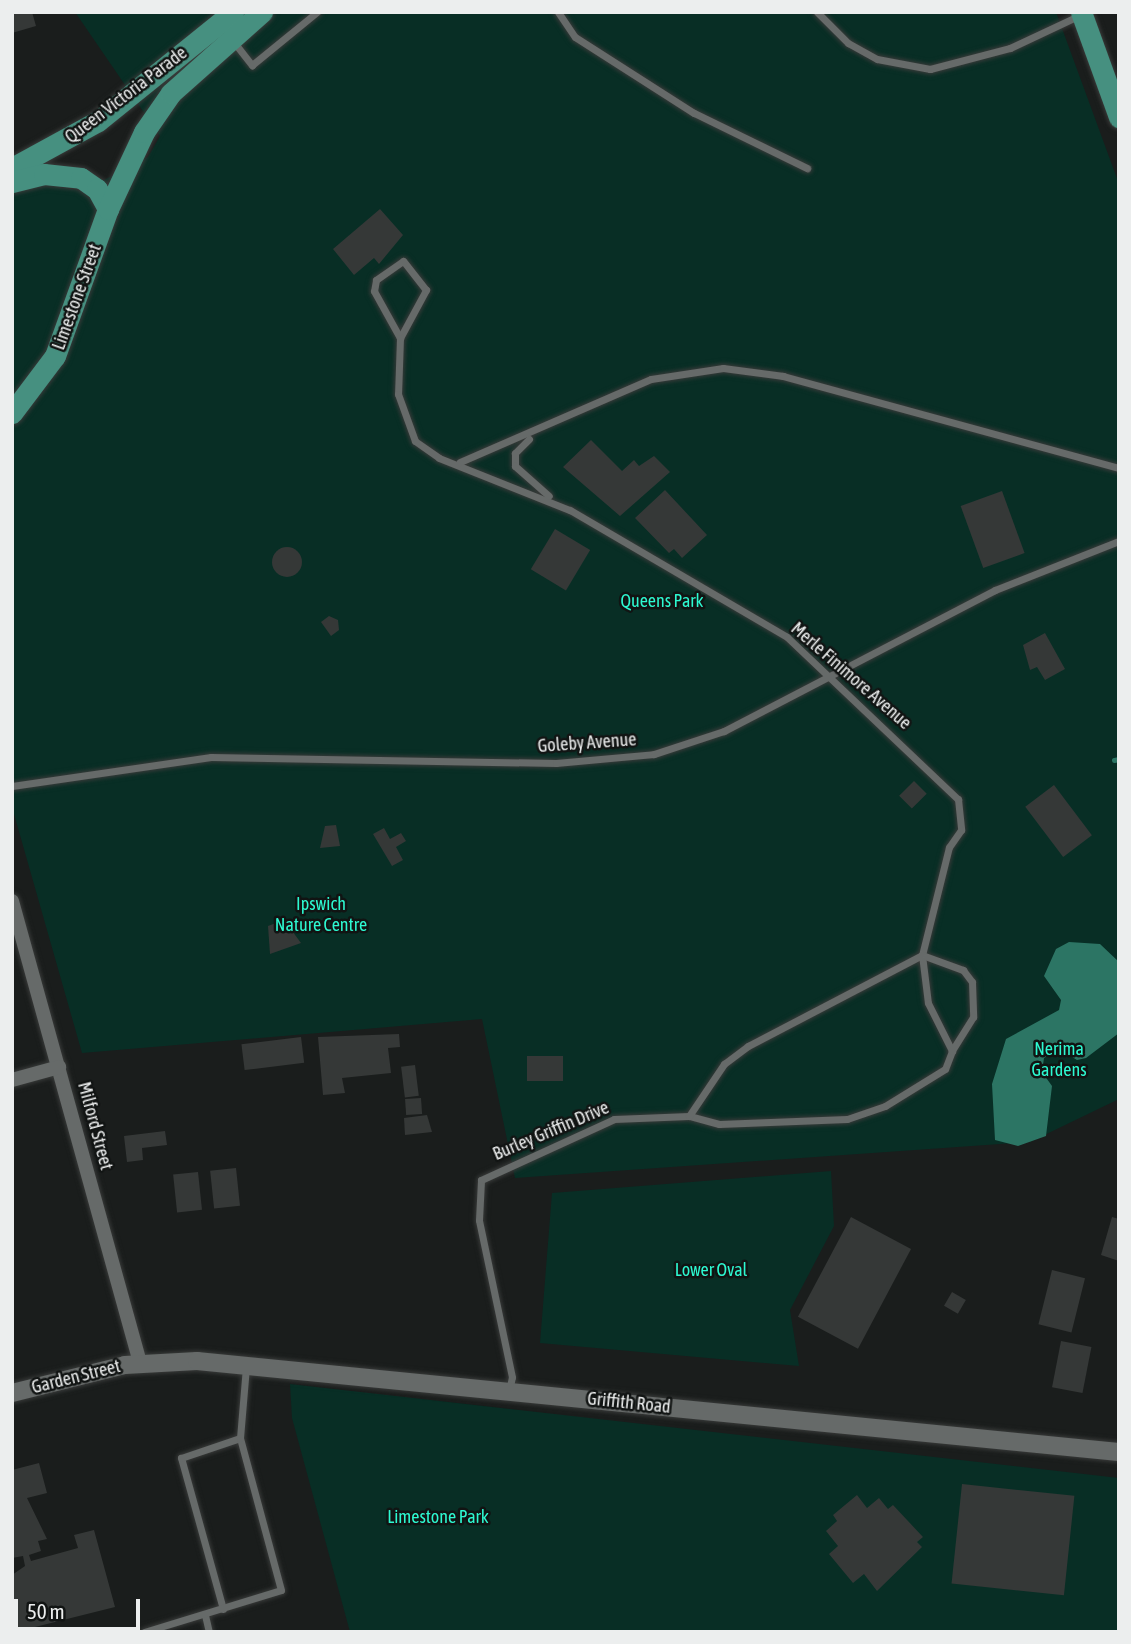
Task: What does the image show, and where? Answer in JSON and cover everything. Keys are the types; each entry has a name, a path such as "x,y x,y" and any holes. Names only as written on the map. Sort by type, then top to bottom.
{"main road":[{"name":"Queen Victoria Parade","path":"12,168 98,121 233,12"},
{"name":"Queen Victoria Parade","path":"108,209 133,152 171,93 262,12"},
{"path":"1081,13 1119,117"},
{"path":"12,182 44,174 80,178 94,186 108,209"},
{"name":"Limestone Street","path":"12,413 55,356 108,209"}],"street":[{"name":"Milford Street","path":"12,901 140,1362"},
{"path":"12,1080 59,1067"},
{"name":"Griffith Road","path":"140,1362 246,1366 1119,1452"},
{"name":"Garden Street","path":"12,1393 140,1362"}],"lane":[{"path":"230,38 252,65 317,12"},
{"path":"558,12 575,37 694,113 807,168"},
{"path":"817,12 848,43 877,59 930,69 1010,48 1081,13"},
{"path":"403,261 426,290 400,338 373,285 403,261"},
{"name":"Merle Finimore Avenue","path":"400,338 398,394 407,431 424,449 570,510"},
{"path":"460,463 534,435 651,379 723,368 783,376 1119,468"},
{"name":"Merle Finimore Avenue","path":"534,435 515,453 517,470 570,510 787,637 958,799 961,831 949,847 922,955"},
{"name":"Goleby Avenue","path":"12,786 212,757 622,759 724,731 996,590 1119,541"},
{"path":"922,955 928,1003 952,1051"},
{"path":"922,955 963,970 972,982 973,1017 952,1051 945,1069 923,1086 847,1119 719,1124 689,1116 724,1064 748,1046 922,955"},
{"name":"Burley Griffin Drive","path":"509,1391 512,1377 477,1185 498,1170 614,1119 689,1116"},
{"path":"144,1632 281,1590 240,1438 246,1366"},
{"path":"223,1609 181,1458 240,1438"},
{"path":"205,1615 209,1632"}],"green space":[{"name":"Queens Park","path":"75,12 1056,12 1119,184 1119,1099 1030,1142 515,1178 482,1019 82,1053 12,807 12,193 36,183 83,191 148,157 160,136"},
{"name":"Lower Oval","path":"831,1171 834,1226 790,1310 799,1366 540,1343 552,1193"},
{"name":"Limestone Park","path":"290,1384 1119,1478 1119,1632 350,1632 292,1418"}],"shaded area":[{"path":"1069,942 1100,944 1119,962 1119,1033 1086,1058 1077,1060 1059,1049 1044,1058 1042,1072 1052,1086 1046,1136 1018,1146 995,1140 992,1084 1006,1039 1059,1010 1061,1000 1044,976 1056,949"}],"building":[{"path":"12,12 32,12 36,26 12,33"},
{"path":"380,209 403,235 379,264 374,258 354,275 333,249"},
{"path":"591,440 622,471 634,460 639,466 654,456 670,472 620,516 563,467"},
{"path":"665,490 707,535 682,558 674,549 669,553 635,518"},
{"path":"1002,491 1025,553 983,568 961,506"},
{"path":"555,529 590,550 566,590 531,569"},
{"path":"287,547 298,551 302,562 298,573 287,577 276,573 272,562 276,551"},
{"path":"329,616 338,620 339,630 331,636 321,622"},
{"path":"1045,633 1065,669 1045,680 1037,667 1030,670 1023,645"},
{"path":"914,781 927,794 912,809 899,796"},
{"path":"1054,785 1092,835 1063,857 1025,807"},
{"path":"336,825 340,846 320,848 325,826"},
{"path":"384,828 390,839 401,833 406,841 396,847 403,860 392,866 373,834"},
{"path":"284,920 301,943 270,954 268,926"},
{"path":"399,1034 400,1047 388,1048 391,1073 342,1078 345,1093 323,1095 318,1037"},
{"path":"301,1037 304,1063 245,1070 241,1044"},
{"path":"527,1056 563,1056 563,1081 527,1081"},
{"path":"415,1065 419,1096 405,1097 401,1067"},
{"path":"421,1098 422,1114 406,1115 405,1099"},
{"path":"427,1115 432,1132 405,1135 404,1118"},
{"path":"165,1131 167,1145 142,1148 143,1160 127,1162 124,1136"},
{"path":"236,1168 240,1206 214,1209 210,1171"},
{"path":"198,1172 202,1210 177,1212 173,1175"},
{"path":"851,1217 911,1249 858,1349 798,1317"},
{"path":"1112,1217 1119,1219 1119,1261 1101,1255"},
{"path":"1052,1270 1085,1278 1071,1333 1038,1324"},
{"path":"952,1292 966,1300 958,1314 944,1306"},
{"path":"1061,1341 1091,1347 1082,1393 1052,1387"},
{"path":"39,1463 47,1493 27,1498 47,1539 38,1541 41,1551 29,1555 31,1561 78,1548 74,1535 94,1530 115,1607 15,1632 12,1575 25,1566 23,1556 12,1558 12,1470"},
{"path":"962,1484 1074,1496 1064,1595 952,1583"},
{"path":"857,1495 867,1508 879,1498 888,1509 893,1505 923,1537 917,1542 922,1547 877,1591 864,1574 853,1583 829,1554 838,1546 826,1531 837,1521 833,1515"}],"waterway":[{"path":"1114,760 1119,759"}],"park label":[{"name":"Ipswich Nature Centre","path":"321,915"},
{"name":"Nerima Gardens","path":"1059,1060"}]}
